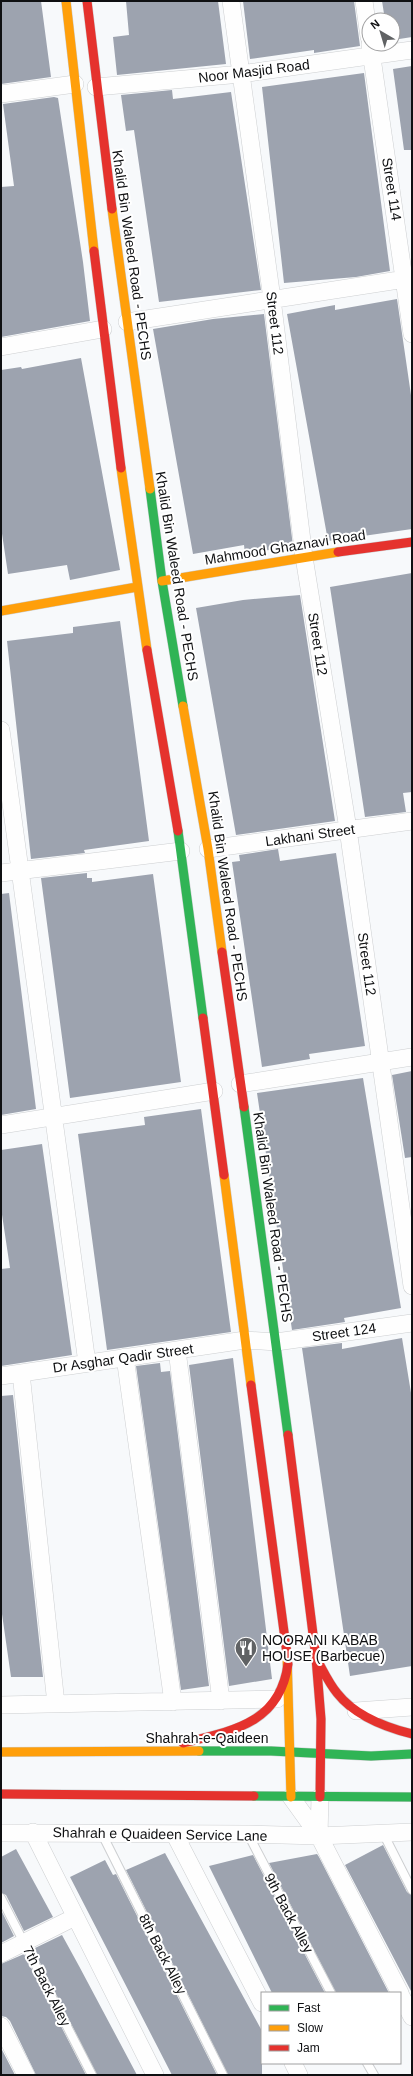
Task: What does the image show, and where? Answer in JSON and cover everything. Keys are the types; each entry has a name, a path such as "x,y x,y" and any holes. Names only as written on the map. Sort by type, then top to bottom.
{"main road":[{"path":"66,1 103,329 137,587 181,851 214,1091 288,1664 291,1797"},
{"name":"Khalid Bin Waleed Road - PECHS","path":"87,1 96,87 162,581 208,849 276,1342 316,1658 321,1752 320,1797"},
{"name":"Mahmood Ghaznavi Road","path":"162,581 304,557 412,542"},
{"path":"1,611 137,587"},
{"path":"316,1658 341,1698 356,1711 376,1722 412,1734"},
{"path":"76,1752 167,1746 226,1733 266,1711 277,1699 283,1688 288,1664"},
{"name":"Shahrah-e-Qaideen","path":"1,1752 321,1752 371,1756 412,1754"},
{"path":"1,1794 412,1797"}],"street":[{"name":"Street 112","path":"231,1 272,299 304,557 348,830 412,1286"},
{"path":"364,1 366,12"},
{"name":"Noor Masjid Road","path":"401,50 412,50"},
{"name":"Noor Masjid Road","path":"96,87 241,74 361,52"},
{"name":"Street 114","path":"371,52 409,278 412,334"},
{"path":"1,94 75,84"},
{"path":"127,322 409,278"},
{"path":"1,347 103,329"},
{"path":"1,730 87,1363"},
{"name":"Lakhani Street","path":"208,849 412,821"},
{"path":"1,873 181,851"},
{"path":"240,1084 412,1056"},
{"path":"1,1125 54,1118 214,1091"},
{"name":"Street 124","path":"246,1340 276,1342 412,1323"},
{"name":"Dr Asghar Qadir Street","path":"1,1376 246,1340"},
{"path":"177,1350 221,1701"},
{"path":"125,1357 173,1702"},
{"path":"21,1373 56,1704"},
{"path":"1,1705 277,1699"},
{"path":"356,1711 412,1707"},
{"path":"291,1797 319,1836 399,1992"},
{"path":"319,1836 320,1797"},
{"path":"33,1832 155,2075"},
{"name":"Shahrah e Quaideen Service Lane","path":"1,1834 33,1832 319,1836 412,1832"},
{"path":"175,1834 261,2002"},
{"path":"1,1954 76,1917"},
{"path":"401,1995 412,2017"},
{"path":"1,2026 26,2075"},
{"path":"294,2064 299,2075"}],"lane":[{"path":"383,1833 412,1890"},
{"name":"8th Back Alley","path":"102,1834 224,2075"},
{"name":"9th Back Alley","path":"248,1834 330,1992"},
{"name":"7th Back Alley","path":"1,1898 92,2075"},
{"path":"368,2064 374,2075"}],"building":[{"path":"1,1 41,1 51,77 1,84"},
{"path":"126,1 218,1 226,64 117,75 113,37 129,35"},
{"path":"243,1 354,1 360,46 314,53 314,50 250,59"},
{"path":"382,1 412,1 412,37 401,39 401,12 384,12"},
{"path":"412,66 412,150 404,150 393,69"},
{"path":"364,73 390,271 356,277 284,283 262,87"},
{"path":"172,90 173,99 231,92 261,290 159,302 134,130 126,131 121,95"},
{"path":"54,97 58,98 83,262 90,321 1,337 1,187 14,186 3,104"},
{"path":"397,299 412,402 412,529 328,541 287,314 335,305 335,310"},
{"path":"264,314 293,546 245,554 244,545 193,554 153,329 213,319"},
{"path":"81,358 120,570 70,580 67,565 8,574 1,527 1,370 21,367 22,369"},
{"path":"412,573 412,792 403,793 406,812 365,817 330,587"},
{"path":"300,595 335,821 236,835 196,608 243,600"},
{"path":"120,621 149,841 84,850 85,853 31,859 7,641 73,633 73,627"},
{"path":"278,849 280,861 336,853 365,1046 309,1054 310,1059 262,1067 232,862 240,861 239,855"},
{"path":"87,873 87,878 92,878 92,882 153,874 181,1082 70,1098 41,878"},
{"path":"9,893 36,1109 1,1115 1,894"},
{"path":"412,1071 412,1157 405,1158 392,1075"},
{"path":"363,1078 401,1308 344,1318 345,1322 292,1330 257,1093"},
{"path":"201,1109 231,1332 107,1350 78,1134 145,1125 144,1117"},
{"path":"42,1144 72,1355 1,1366 1,1269 10,1268 1,1208 1,1150"},
{"path":"402,1338 412,1399 412,1666 350,1676 302,1348 342,1343 342,1349"},
{"path":"233,1358 272,1679 229,1686 189,1365"},
{"path":"160,1363 161,1372 170,1371 209,1686 181,1690 136,1366"},
{"path":"13,1395 43,1677 11,1677 1,1607 1,1396"},
{"path":"383,1845 407,1892 412,1895 412,1993 345,1865"},
{"path":"16,1849 53,1917 24,1931 6,1895 1,1893 1,1857"},
{"path":"165,1853 261,2029 262,2075 228,2075 126,1870"},
{"path":"317,1854 388,1992 335,1992 269,1863"},
{"path":"253,1855 324,1992 272,1992 209,1866"},
{"path":"105,1860 113,1875 116,1874 217,2075 172,2075 70,1877"},
{"path":"1,1910 14,1936 1,1943"},
{"path":"62,1935 137,2075 97,2075 33,1949"},
{"path":"24,1954 86,2075 36,2075 10,2021 6,2017 1,2016 1,1964"},
{"path":"1,2048 15,2075 1,2075"}],"traffic: fast":[{"path":"150,489 162,581 183,706"},
{"path":"178,831 203,1018"},
{"path":"244,1107 288,1435"},
{"path":"199,1751 271,1751 371,1756 412,1754"},
{"path":"254,1796 412,1797"}],"traffic: slow":[{"path":"66,1 94,251"},
{"path":"112,209 150,489"},
{"path":"121,468 147,650"},
{"path":"162,581 338,552"},
{"path":"1,611 137,587"},
{"path":"183,706 208,849 222,952"},
{"path":"224,1175 251,1385"},
{"path":"287,1654 291,1797"},
{"path":"1,1752 199,1751"}],"traffic: jam":[{"path":"87,1 112,209"},
{"path":"94,251 121,468"},
{"path":"338,552 412,542"},
{"path":"147,650 178,831"},
{"path":"222,952 244,1107"},
{"path":"203,1018 224,1175"},
{"path":"251,1385 287,1654"},
{"path":"288,1435 316,1658 321,1719 320,1797"},
{"path":"316,1658 334,1689 352,1708 371,1720 412,1734"},
{"path":"183,1743 236,1728 251,1721 264,1712 275,1700 283,1684 288,1664"},
{"path":"1,1794 254,1796"}],"place":[{"name":"NOORANI KABAB HOUSE (Barbecue)","path":"246,1668"}]}
